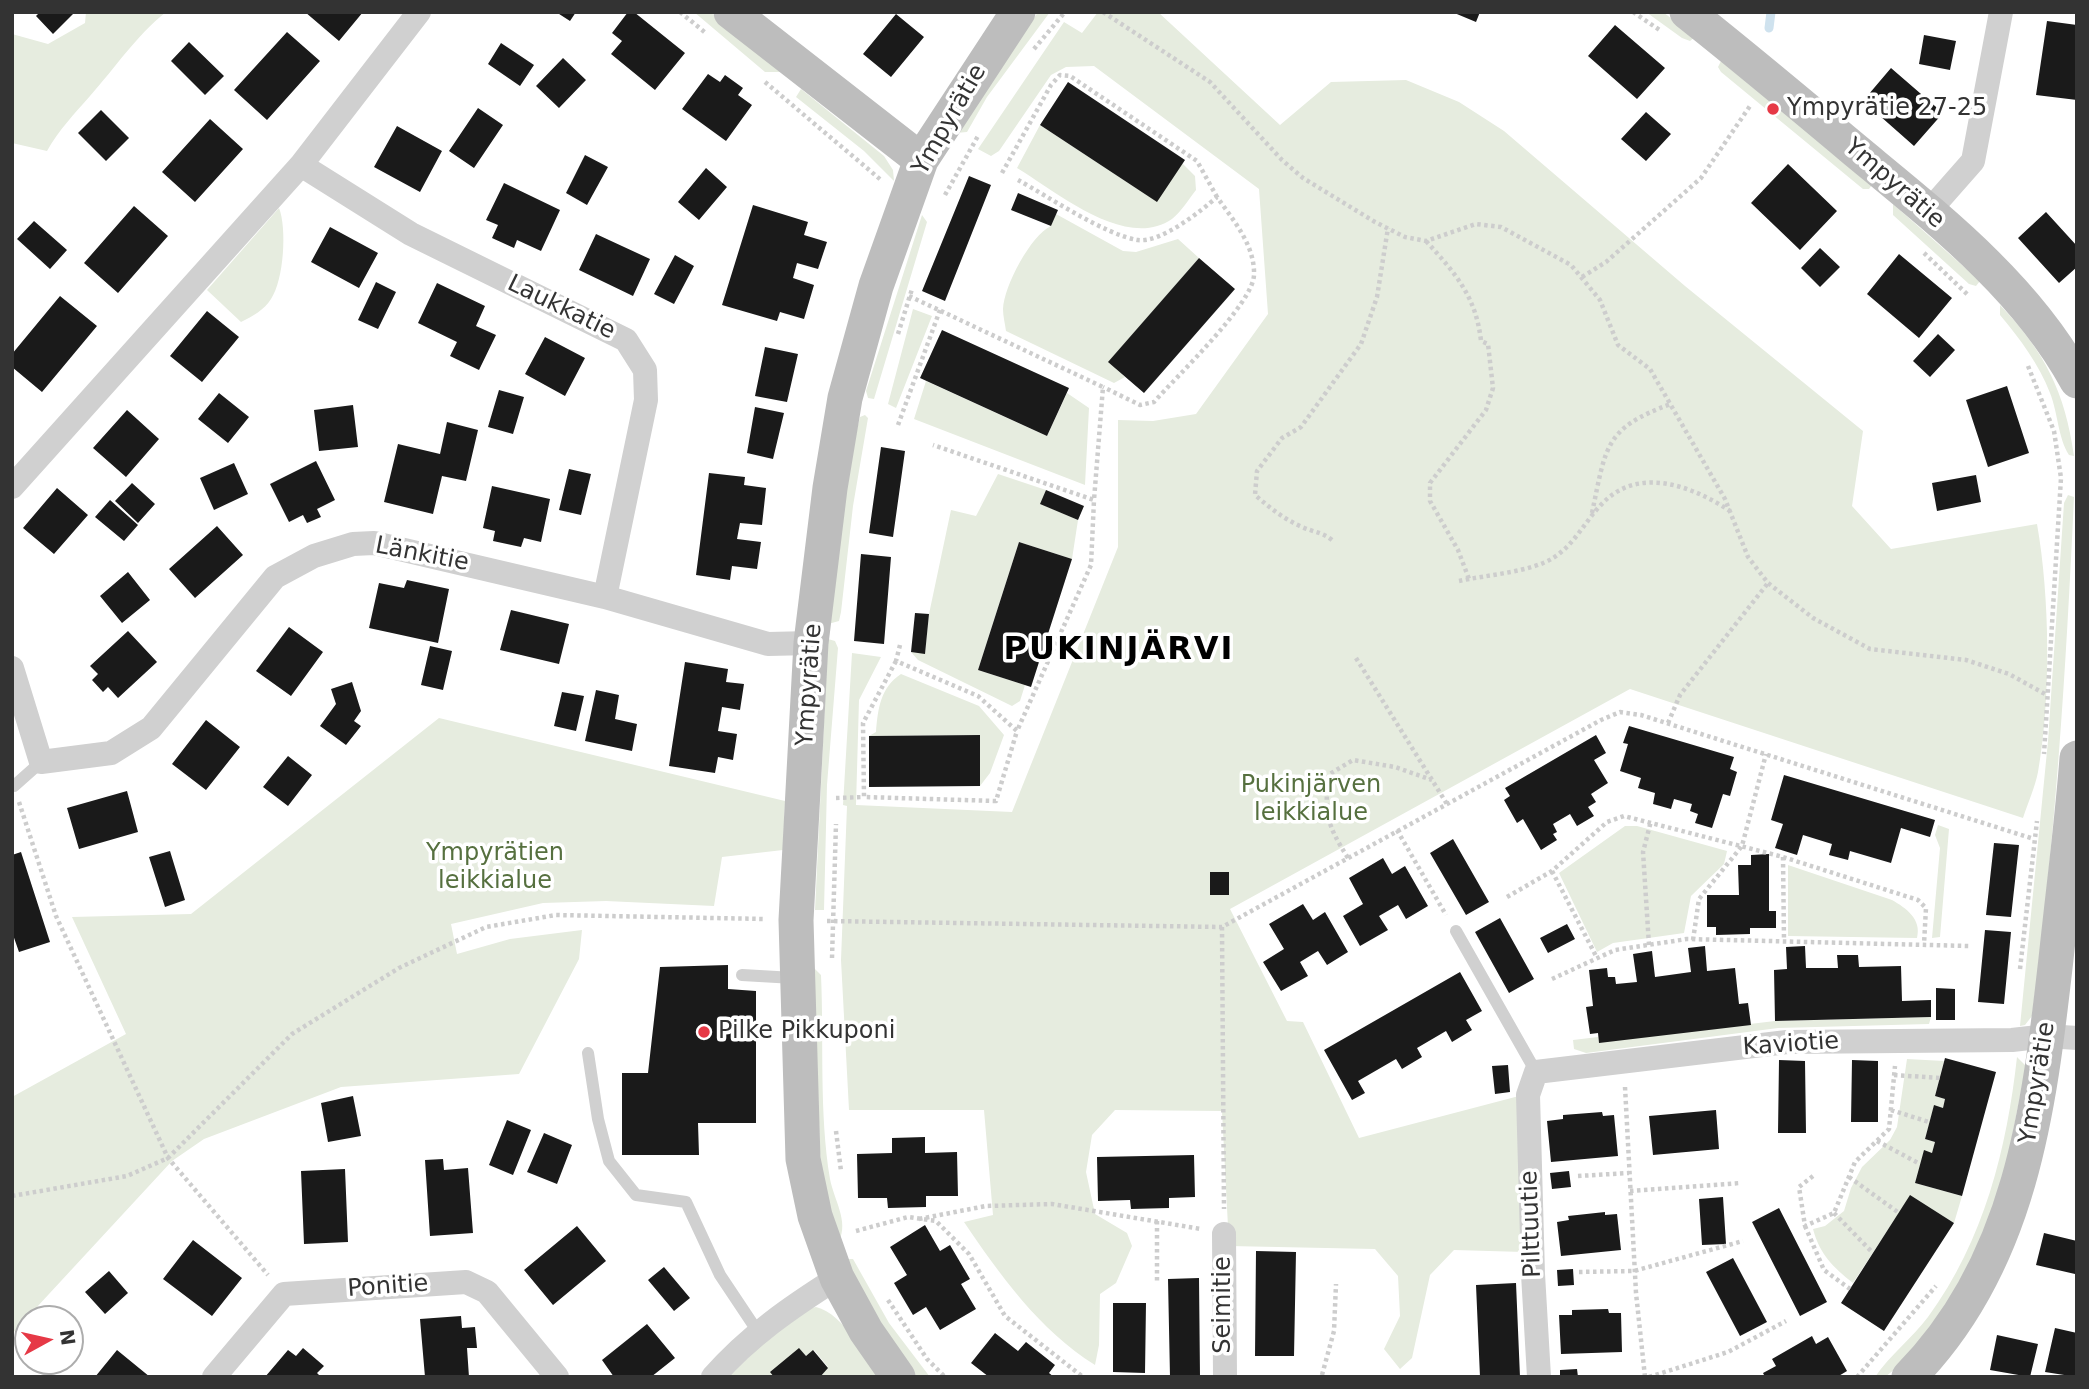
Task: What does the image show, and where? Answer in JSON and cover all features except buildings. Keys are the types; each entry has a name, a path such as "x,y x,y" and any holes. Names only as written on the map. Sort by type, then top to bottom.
{"street":[{"path":"12,486 301,165 419,12"},
{"name":"Ympyrätie","path":"898,1377 866,1331 836,1278 815,1216 803,1159 796,920 811,643 830,488 845,398 876,286 921,160 1018,12"},
{"path":"1928,212 1973,161 2001,12"},
{"name":"Ympyrätie","path":"1676,23 1928,212 2030,312 2057,346 2077,381"},
{"path":"720,24 921,160"},
{"name":"Laukkatie","path":"301,165 411,234 626,340 645,370 646,400 605,597"},
{"name":"Länkitie","path":"41,762 111,754 151,728 275,577 314,556 353,544 386,545 605,597 768,643 811,643"},
{"path":"12,668 41,762"},
{"name":"Ympyrätie","path":"1909,1377 1934,1349 1967,1302 2005,1227 2021,1178 2036,1115 2062,1037 2077,758"},
{"name":"Kaviotie","path":"1536,1072 1787,1042 2062,1037"},
{"name":"Pilttuutie","path":"1536,1072 1528,1095 1539,1377"},
{"name":"Seimitie","path":"1224,1234 1225,1377"},
{"path":"713,1377 777,1316 836,1278"},
{"name":"Ponitie","path":"284,1294 466,1282 487,1292 557,1377"},
{"path":"214,1377 284,1294"}],"lane":[{"path":"14,786 41,762"},
{"path":"1456,931 1536,1072"},
{"path":"742,975 798,978"},
{"path":"588,1054 598,1119 609,1161 636,1195 686,1202 720,1275 758,1332"}],"path":[{"path":"680,12 720,24"},
{"path":"1030,54 1065,12"},
{"path":"1103,12 1210,82 1282,160 1303,178 1388,228 1405,237 1426,241 1476,224 1501,226 1571,265 1600,300 1618,345 1650,369 1731,512 1748,557 1768,583 1813,618 1870,649 1942,655 1966,660 2010,674 2046,694"},
{"path":"1633,12 1676,23"},
{"path":"909,296 1140,405 1154,402 1246,300 1254,275 1247,241 1217,197 1197,161 1070,76 1059,75 1051,85 1002,173"},
{"path":"759,77 906,201"},
{"path":"1742,98 1761,115"},
{"path":"1582,277 1606,262 1701,178 1750,106"},
{"path":"944,197 980,132"},
{"path":"1018,180 1108,229 1140,241 1164,233 1199,213 1217,197"},
{"path":"1332,540 1324,533 1305,529 1273,512 1255,495 1257,471 1282,438 1301,426 1361,344 1377,297 1388,228"},
{"path":"1426,241 1451,270 1477,310 1481,341 1488,344 1491,355 1493,388 1486,410 1430,483 1430,501 1458,550 1469,579"},
{"path":"1922,251 1969,296"},
{"path":"895,348 913,283"},
{"path":"898,425 940,310"},
{"path":"2021,357 2029,368 2054,431 2061,478 2043,767"},
{"path":"836,798 996,802 1017,732 1091,565 1103,387"},
{"path":"1591,517 1606,452 1621,428 1636,416 1671,404"},
{"path":"933,444 1094,500"},
{"path":"1460,581 1551,559 1570,544 1618,489 1642,482 1659,482 1703,493 1731,512"},
{"path":"1668,723 1680,695 1768,583"},
{"path":"864,797 863,723 896,661 900,645"},
{"path":"1356,658 1447,804"},
{"path":"896,661 978,696 1017,732"},
{"path":"12,1196 127,1176 168,1158 292,1034 400,968 486,927 556,915 1222,927 1397,830 1620,712 1668,723 2034,839"},
{"path":"1693,940 1699,899 1742,846 1766,754"},
{"path":"1348,858 1331,832 1325,806 1328,775 1353,760 1395,767 1432,780"},
{"path":"831,960 837,785"},
{"path":"14,786 56,916 168,1158 284,1294"},
{"path":"2020,973 2038,815"},
{"path":"1507,897 1552,871 1607,822 1624,816 1783,857 1918,900 1926,908 1924,944"},
{"path":"1649,945 1643,852 1651,821"},
{"path":"1397,830 1456,931"},
{"path":"1783,857 1784,941"},
{"path":"1552,871 1597,958"},
{"path":"919,1219 986,1206 1052,1204 1224,1234 1222,927"},
{"path":"1552,979 1615,950 1693,940 1969,946"},
{"path":"1805,1226 1834,1213 1855,1162 1889,1129 1897,1040"},
{"path":"1624,1062 1634,1271 1647,1377 1728,1352 1786,1321"},
{"path":"1894,1075 1940,1078"},
{"path":"1891,1110 1929,1122"},
{"path":"836,1130 842,1182"},
{"path":"1877,1141 1920,1164"},
{"path":"1578,1175 1629,1174"},
{"path":"1813,1176 1799,1187 1805,1226 1824,1270 1850,1289"},
{"path":"1849,1177 1899,1213"},
{"path":"1630,1191 1740,1183"},
{"path":"1834,1213 1873,1253"},
{"path":"856,1231 908,1217 936,1221 969,1254 1005,1316 1083,1377"},
{"path":"852,1219 860,1243"},
{"path":"1157,1221 1157,1282"},
{"path":"1579,1272 1634,1271 1743,1241"},
{"path":"1859,1376 1940,1281"},
{"path":"1322,1375 1334,1331 1336,1284"},
{"path":"881,1289 927,1359 945,1377"}],"green space":[{"path":"86,12 166,12 126,53 67,122 47,151 12,143 12,34 48,44 85,23"},
{"path":"694,12 710,12 783,72 765,72"},
{"path":"1038,12 1050,12 987,97 967,132 956,133"},
{"name":"Pukinjärven leikkialue","path":"1098,12 1158,12 1280,125 1331,82 1406,80 1459,102 1504,131 1685,286 1863,431 1852,506 1891,549 2037,524 2044,583 2047,681 2038,772 2023,818 1630,689 1230,909 1287,1021 1303,1022 1359,1138 1519,1096 1524,1252 1454,1250 1430,1275 1412,1358 1400,1369 1384,1349 1400,1316 1398,1276 1375,1249 1229,1246 1222,1111 1115,1110 1092,1135 1086,1172 1095,1214 1127,1233 1132,1246 1116,1283 1100,1294 1099,1345 1095,1365 1038,1318 992,1262 964,1222 993,1215 984,1110 849,1110 841,960 847,806 843,805 852,653 881,657 859,700 856,805 1012,812 1118,547 1118,420 1153,421 1196,414 1268,314 1259,189 1094,66 1066,67 1051,75 999,151 991,156 978,149 1064,22 1082,33"},
{"path":"1646,12 1663,12 1695,37 1690,41 1682,38"},
{"path":"1721,61 1872,185 1869,189 1863,189 1721,72 1718,67"},
{"path":"801,89 884,156 893,170 894,181 864,151 796,97"},
{"path":"1040,125 1156,201 1182,163 1195,176 1196,190 1172,219 1154,227 1134,228 1113,223 1071,203 1017,168"},
{"path":"1893,204 1980,281 1976,286 1969,284 1893,215"},
{"path":"279,208 283,228 283,254 279,280 265,306 241,322 207,290"},
{"path":"1056,214 1123,251 1136,252 1178,239 1199,258 1109,362 1125,377 1114,383 1006,331 1003,309 1013,275 1027,250 1043,231 1051,226"},
{"path":"922,215 927,222 874,399 868,398 866,391"},
{"path":"2000,305 2029,339 2050,374 2065,412 2074,456 2069,455 2063,441 2046,382 2015,333 2000,315"},
{"path":"913,309 932,316 896,408 888,404"},
{"path":"926,381 1047,436 1067,393 1089,408 1085,485 914,419"},
{"path":"865,415 868,418 853,506 841,612 839,621 828,624 843,505 857,429 860,417"},
{"path":"998,474 1046,490 1041,504 1078,520 1072,559 1019,542 978,670 1025,685 1020,701 1012,706 918,660 911,652 925,653 929,614 951,510 976,516"},
{"path":"2068,495 2074,497 2053,822 2032,1016 2025,1025 2020,1026 2048,741 2064,503"},
{"path":"828,639 835,641 838,648 827,785 824,910 815,910"},
{"path":"901,674 979,706 1004,735 990,773 980,786 979,735 869,736 876,732 884,692"},
{"name":"Ympyrätien leikkialue","path":"439,718 785,801 783,850 722,857 714,906 606,901 543,903 451,924 457,954 510,939 582,930 579,959 519,1074 341,1087 204,1139 172,1161 39,1305 14,1305 12,1334 12,1097 126,1034 72,917 191,914"},
{"path":"1938,825 1949,829 1940,937 1932,938 1940,848 1935,835"},
{"path":"1625,826 1637,826 1727,851 1724,864 1691,896 1684,933 1613,943 1597,952 1559,873"},
{"path":"1788,865 1892,900 1915,920 1917,938 1788,936"},
{"path":"814,968 821,975 824,1128 830,1179 842,1218 839,1241 821,1182"},
{"path":"1931,1017 1929,1024 1778,1028 1586,1053 1574,1049 1573,1040 1598,1037 1599,1042 1775,1021"},
{"path":"2017,1057 2026,1066 2000,1197 1959,1290 1900,1365 1885,1377 1875,1377 1928,1317 1964,1257 1990,1193 2007,1125"},
{"path":"1907,1059 1944,1061 1935,1096 1945,1099 1943,1108 1934,1106 1925,1139 1935,1142 1932,1153 1924,1151 1915,1183 1962,1196 1954,1223 1910,1196 1853,1283 1828,1260 1813,1229 1825,1226 1844,1211 1851,1188 1862,1167 1890,1140 1897,1127"},
{"path":"844,1259 853,1259 889,1323 930,1377 915,1377 882,1330"},
{"path":"816,1307 826,1311 844,1326 878,1377 820,1377 828,1367 814,1350 806,1356 799,1349 774,1377 728,1377 797,1311"}],"waterway":[{"path":"1769,28 1771,12"}],"place":[{"name":"Ympyrätie 27-25","path":"1773,109"},
{"name":"Pilke Pikkuponi","path":"704,1032"}],"district":[{"name":"PUKINJÄRVI","path":"1119,651"}]}
